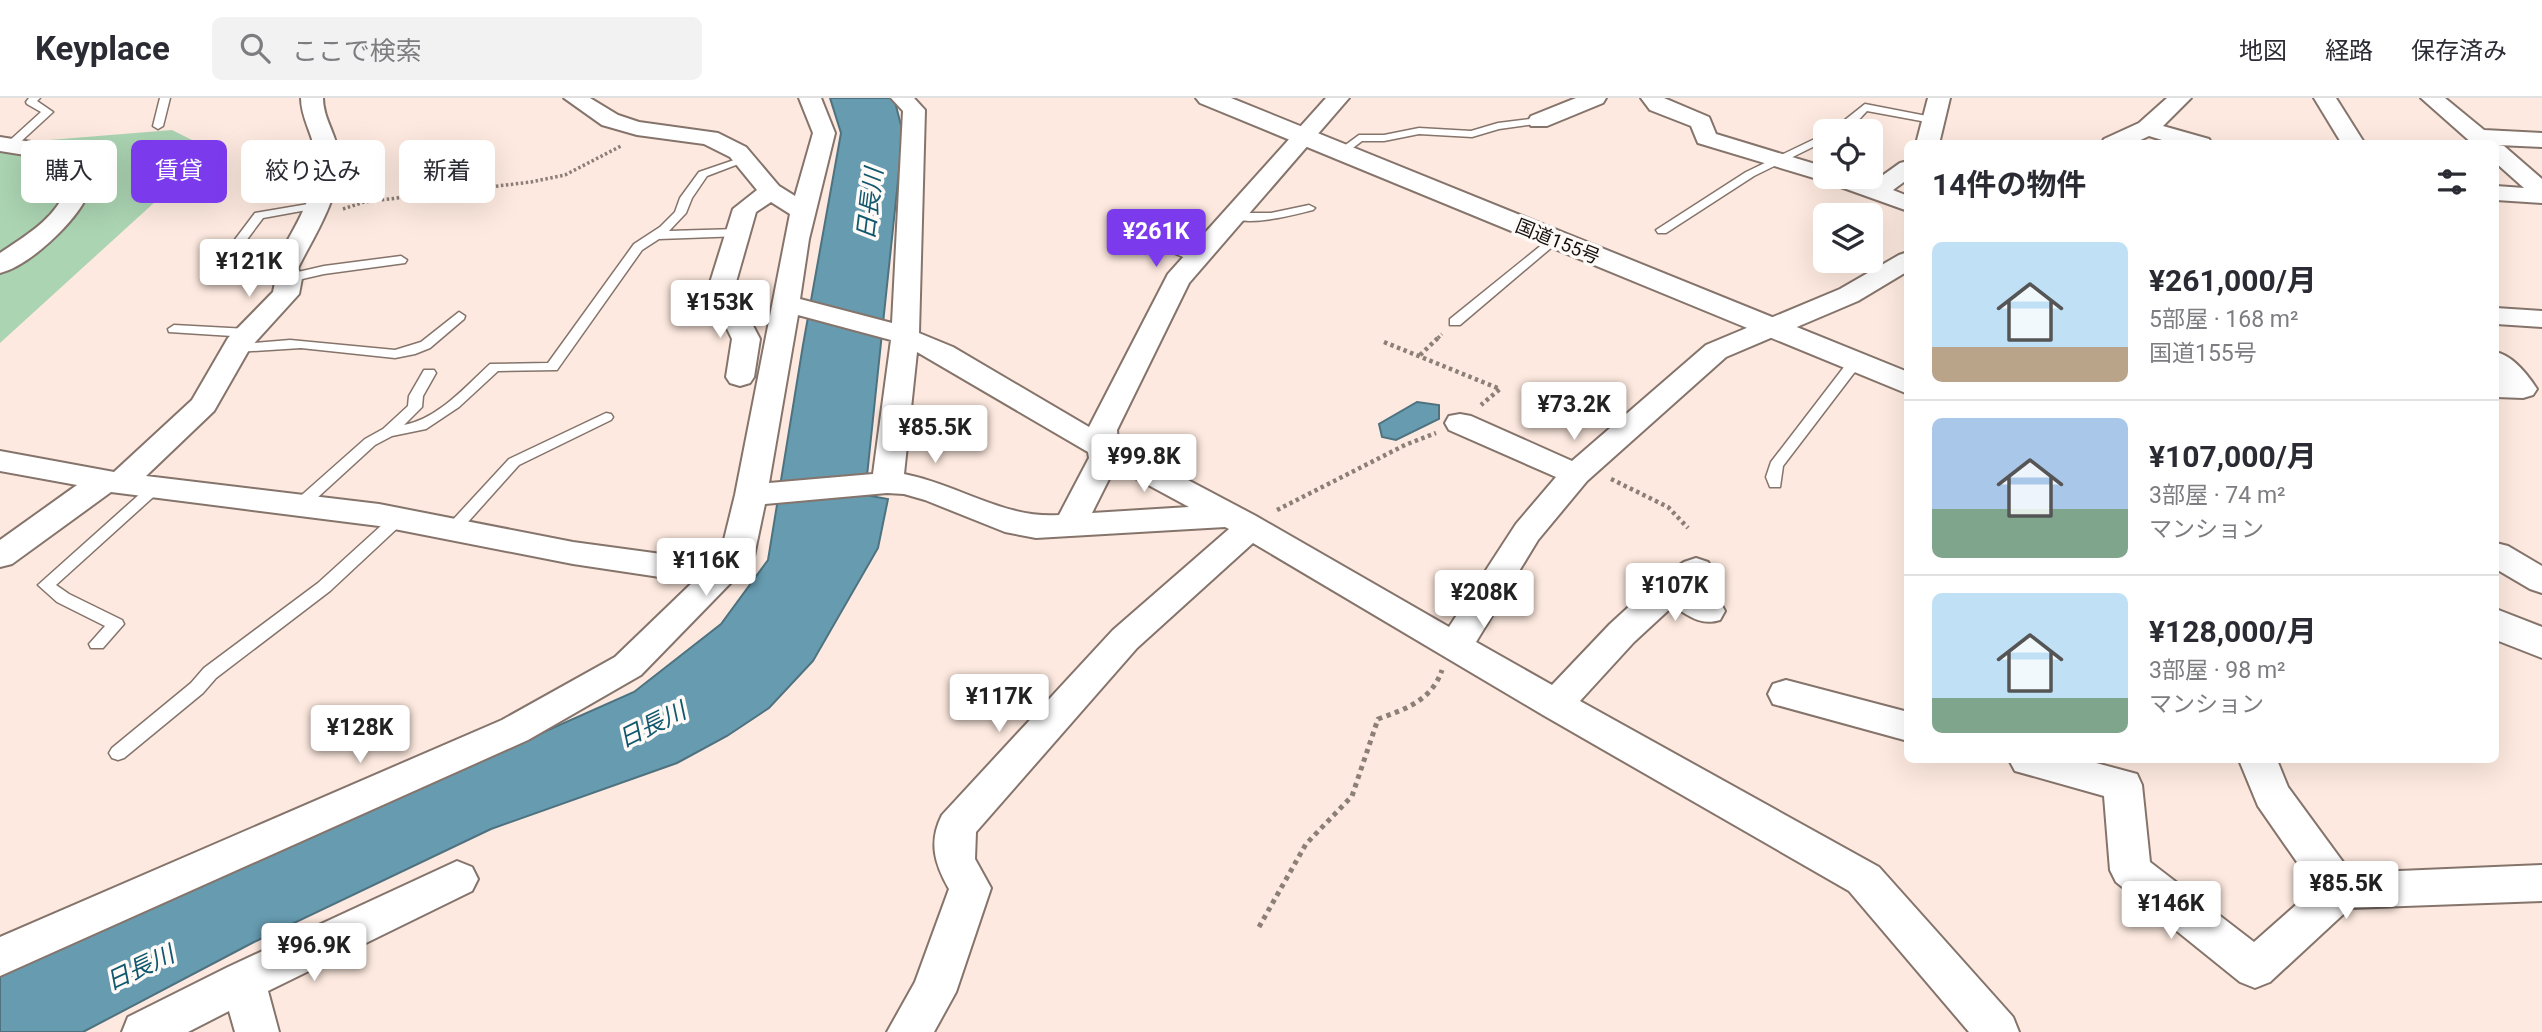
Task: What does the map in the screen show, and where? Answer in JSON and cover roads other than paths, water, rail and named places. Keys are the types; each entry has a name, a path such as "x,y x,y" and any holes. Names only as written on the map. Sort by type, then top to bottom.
{"highway":[{"name":"国道155号","path":"1209,98 1904,382"},
{"path":"2499,625 2542,643"}],"street":[{"path":"312,98 312,105 325,140"},
{"path":"575,98 610,120 643,129 710,138 738,152 771,191 803,212"},
{"path":"0,957 514,730 628,666 721,574 737,556 758,495 790,304 796,239 824,133 810,98"},
{"path":"887,484 914,110 902,98"},
{"path":"1070,524 1104,458 1102,430 1177,280 1338,98"},
{"path":"1539,121 1595,98"},
{"path":"1652,98 1658,105 1701,122 1706,138 1813,170"},
{"path":"2121,140 2147,128 2180,98"},
{"path":"2325,98 2351,140"},
{"path":"2432,98 2482,140"},
{"path":"1928,140 1936,109"},
{"path":"2147,128 2188,140"},
{"path":"2499,143 2542,140"},
{"path":"0,265 59,217 77,192 82,156 6,144"},
{"path":"2499,155 2542,194"},
{"path":"1875,191 1904,171"},
{"path":"1869,189 1904,202"},
{"path":"740,377 746,339 722,289 745,209 771,191"},
{"path":"2499,193 2542,194"},
{"path":"0,556 113,481 204,405 242,340 286,294 289,278 285,268 315,203"},
{"path":"1458,647 1527,533 1581,470 1716,351 1850,295 1904,262"},
{"path":"790,304 899,333 943,353 1069,429 1241,523 1864,879 1997,1032"},
{"path":"2499,316 2542,319"},
{"path":"2499,363 2523,388 2499,388"},
{"path":"1460,424 1581,470"},
{"path":"0,461 113,481 399,518 573,553 721,574"},
{"path":"758,495 911,483 1017,525 1039,527 1070,524 1241,523"},
{"path":"909,1032 934,992 970,888 955,861 956,827 1125,639 1241,523"},
{"path":"2499,556 2542,581"},
{"path":"1556,705 1608,643 1683,579 1708,611"},
{"path":"1786,694 1904,726"},
{"path":"2039,763 2123,785 2130,870 2255,968 2342,891 2542,883"},
{"path":"2259,763 2272,795 2342,891"},
{"path":"144,1032 243,981 457,879"},
{"path":"243,981 257,1032"}],"lane":[{"path":"6,144 48,113 32,102 34,98"},
{"path":"158,126 165,98"},
{"path":"1854,119 1865,107 1936,109"},
{"path":"1340,152 1352,146 1359,138 1384,138 1419,131 1472,134 1539,121"},
{"path":"1662,230 1739,181 1813,142"},
{"path":"388,432 421,426 454,404 495,367 552,367 638,247 657,235 680,213 703,174 744,160"},
{"path":"1234,216 1271,216 1309,208"},
{"path":"230,254 259,215 312,210"},
{"path":"1128,220 1155,241 1197,258"},
{"path":"657,235 738,233"},
{"path":"1455,321 1554,239"},
{"path":"289,278 324,270 401,260"},
{"path":"174,329 242,340 252,345 320,346 393,356 427,345 459,317"},
{"path":"1775,484 1773,477 1776,465 1849,370 1858,363"},
{"path":"300,505 370,442 388,432 415,408 416,396 429,373"},
{"path":"454,528 514,462 606,417"},
{"path":"97,644 116,624 63,598 46,585 156,487"},
{"path":"118,754 197,688 210,673 324,587 399,518"}],"water":[{"name":"日長川","path":"830,98 894,98 903,133 865,495 888,499 878,548 813,661 769,708 727,736 677,763 491,829 254,942 83,1032 0,1032 0,973 634,692 721,624 768,560 841,133"},
{"path":"1417,402 1439,405 1439,419 1396,440 1382,437 1379,424"}]}
